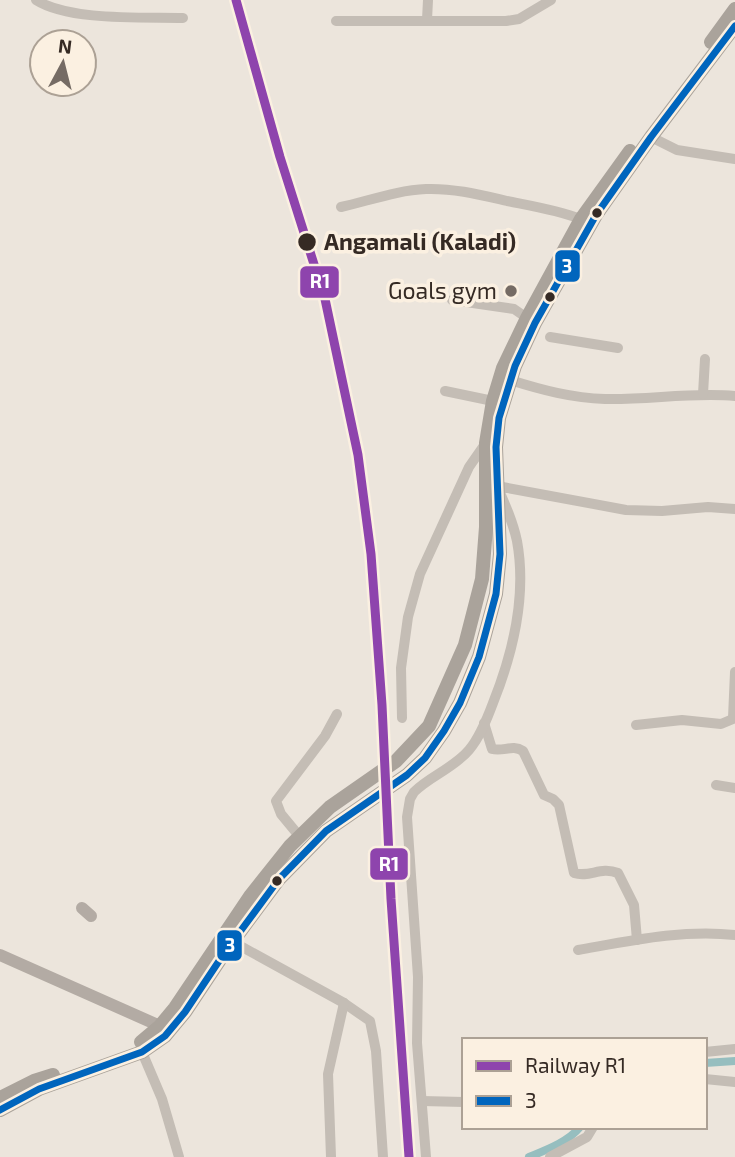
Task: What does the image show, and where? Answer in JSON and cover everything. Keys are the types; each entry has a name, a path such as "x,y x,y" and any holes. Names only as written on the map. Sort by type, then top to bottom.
{"highway":[{"path":"0,1110 39,1089 142,1052 185,1012 269,891 326,831 393,786 425,758 460,703 489,624 498,486 499,418 531,320 581,219 735,9"},
{"path":"0,1098 34,1081 139,1044 163,1031 262,879 319,817 396,761 429,726 465,645 493,554 486,443 493,401 503,368 596,215 735,26"},
{"path":"319,817 326,831"}],"main road":[{"path":"0,955 163,1031"}],"street":[{"path":"36,0 48,8 82,14 183,18"},
{"path":"427,20 428,0"},
{"path":"336,21 506,21 519,19 551,0"},
{"path":"651,137 677,150 735,159"},
{"path":"341,208 405,192 443,189 477,193 560,211 581,219"},
{"path":"452,300 514,309 531,320"},
{"path":"550,337 618,348"},
{"path":"704,394 705,359"},
{"path":"510,380 557,394 606,399 704,394 735,396"},
{"path":"445,391 493,401"},
{"path":"402,718 401,668 408,617 420,574 469,467 486,443"},
{"path":"426,1157 417,1042 418,976 407,817 410,799 420,786 469,751 502,681 512,649 518,609 517,542 498,486 644,511 708,507 735,509"},
{"path":"636,725 682,720 721,724 734,718 735,672"},
{"path":"300,837 281,814 276,801 326,736 337,714"},
{"path":"484,723 490,746 499,751 518,747 523,751 544,795 559,804 574,873 579,875 604,869 618,873 634,905 637,940"},
{"path":"716,785 735,788"},
{"path":"578,950 637,940 700,934 735,935"},
{"path":"233,942 344,1003 370,1021 376,1051 383,1157"},
{"path":"331,1157 328,1074 344,1003"},
{"path":"707,1052 735,1049"},
{"path":"142,1052 162,1099 179,1157"},
{"path":"707,1079 735,1082"},
{"path":"422,1101 462,1102"},
{"path":"550,1157 587,1137 592,1129"}],"waterway":[{"path":"707,1063 735,1061"},
{"path":"529,1157 563,1141 578,1129"}],"rail line":[{"name":"R1","path":"236,0 280,157 325,299 358,455 371,554 382,705 391,899 409,1157"}],"transit line":[{"name":"3","path":"0,1110 39,1089 142,1052 165,1036 279,879 326,831 407,775 425,758 444,731 460,703 479,657 496,594 500,554 496,447 499,418 515,366 535,323 596,215 735,26"}],"place":[{"name":"Angamali (Kaladi)","path":"307,242"},
{"name":"Goals gym","path":"511,291"}]}
